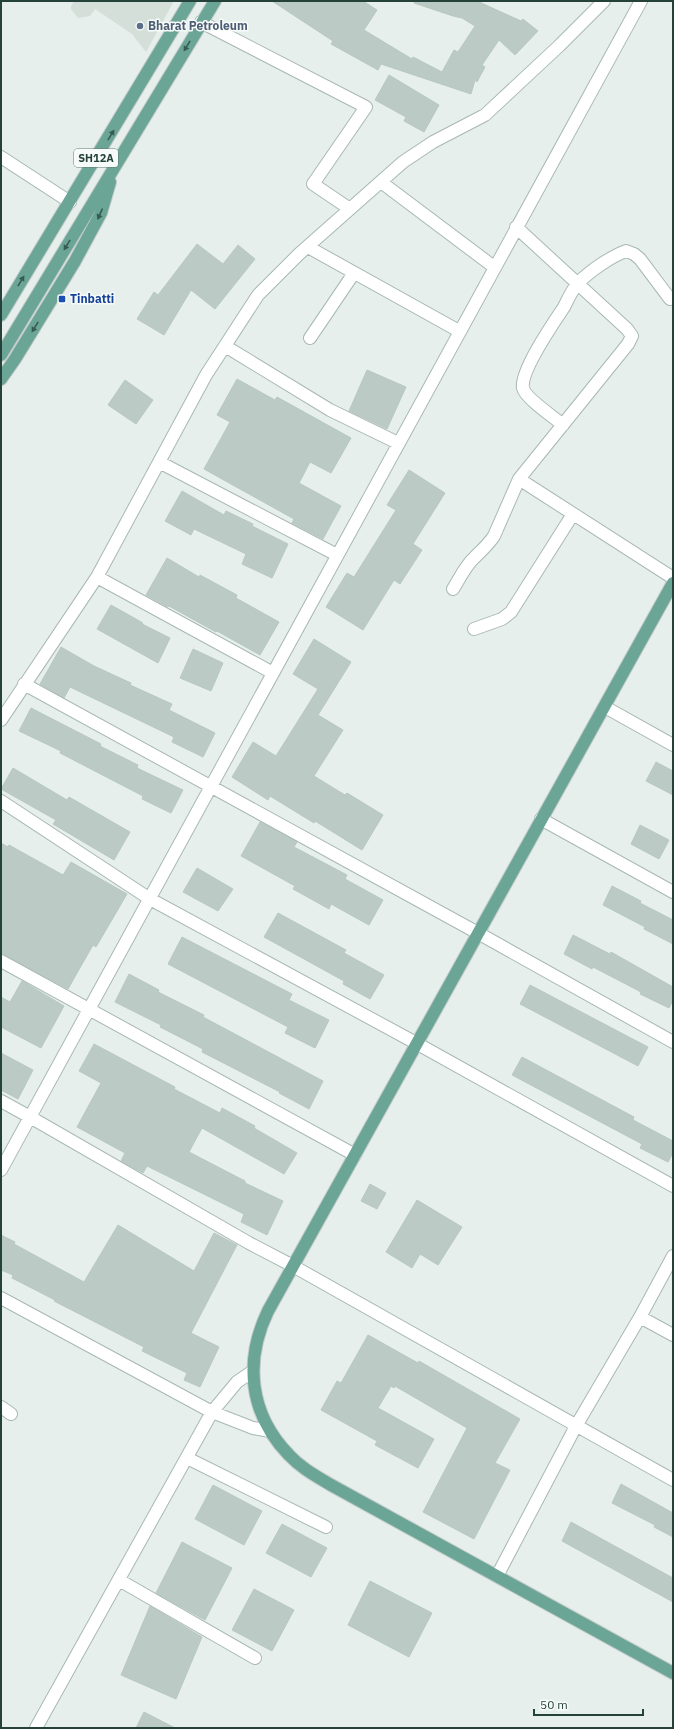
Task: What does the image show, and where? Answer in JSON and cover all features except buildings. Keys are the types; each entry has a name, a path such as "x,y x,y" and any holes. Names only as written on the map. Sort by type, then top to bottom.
{"main road":[{"name":"SH12A","path":"1,315 190,1"},
{"name":"SH12A","path":"1,355 214,1"},
{"name":"SH12A","path":"1,379 58,290 101,213 116,164"},
{"path":"671,591 604,707 416,1043 262,1325 254,1355 253,1371 257,1402 270,1431 284,1450 301,1467 331,1485 673,1673"}],"street":[{"path":"1,720 4,711 24,684 96,577 206,375 258,295 308,247 403,162 433,142 485,115 604,1"},
{"path":"1,1170 640,1"},
{"path":"201,22 366,107 313,184 350,209"},
{"path":"1,157 70,202"},
{"path":"381,182 494,267"},
{"path":"453,589 464,570 474,557 488,545 494,536 519,479 564,425 628,344 632,336 627,329 516,227"},
{"path":"308,247 459,331"},
{"path":"564,425 525,393 523,387 525,375 534,355 578,284 613,256 626,251 634,254 640,259 670,298"},
{"path":"310,338 354,273"},
{"path":"224,346 330,410 398,443"},
{"path":"159,462 337,556"},
{"path":"519,479 673,578"},
{"path":"474,629 502,619 511,612 573,514"},
{"path":"96,577 273,673"},
{"path":"24,684 478,933 673,1042"},
{"path":"604,707 673,745"},
{"path":"1,801 150,898 416,1043 673,1186"},
{"path":"541,819 673,892"},
{"path":"1,961 354,1155"},
{"path":"1,1101 30,1116 249,1243 294,1266 673,1480"},
{"path":"497,1576 576,1426 640,1317 673,1256"},
{"path":"1,1298 212,1412 253,1428 270,1431"},
{"path":"640,1317 673,1335"},
{"path":"36,1728 212,1412 237,1382 253,1371"},
{"path":"1,1407 11,1414"},
{"path":"187,1458 326,1527"},
{"path":"118,1580 255,1658"}],"shaded area":[{"name":"Bharat Petroleum","path":"74,1 174,1 146,52 132,34 95,9 90,16 78,18 71,9"}],"place":[{"name":"Bharat Petroleum","path":"140,26"},
{"name":"Tinbatti","path":"62,299"}]}
